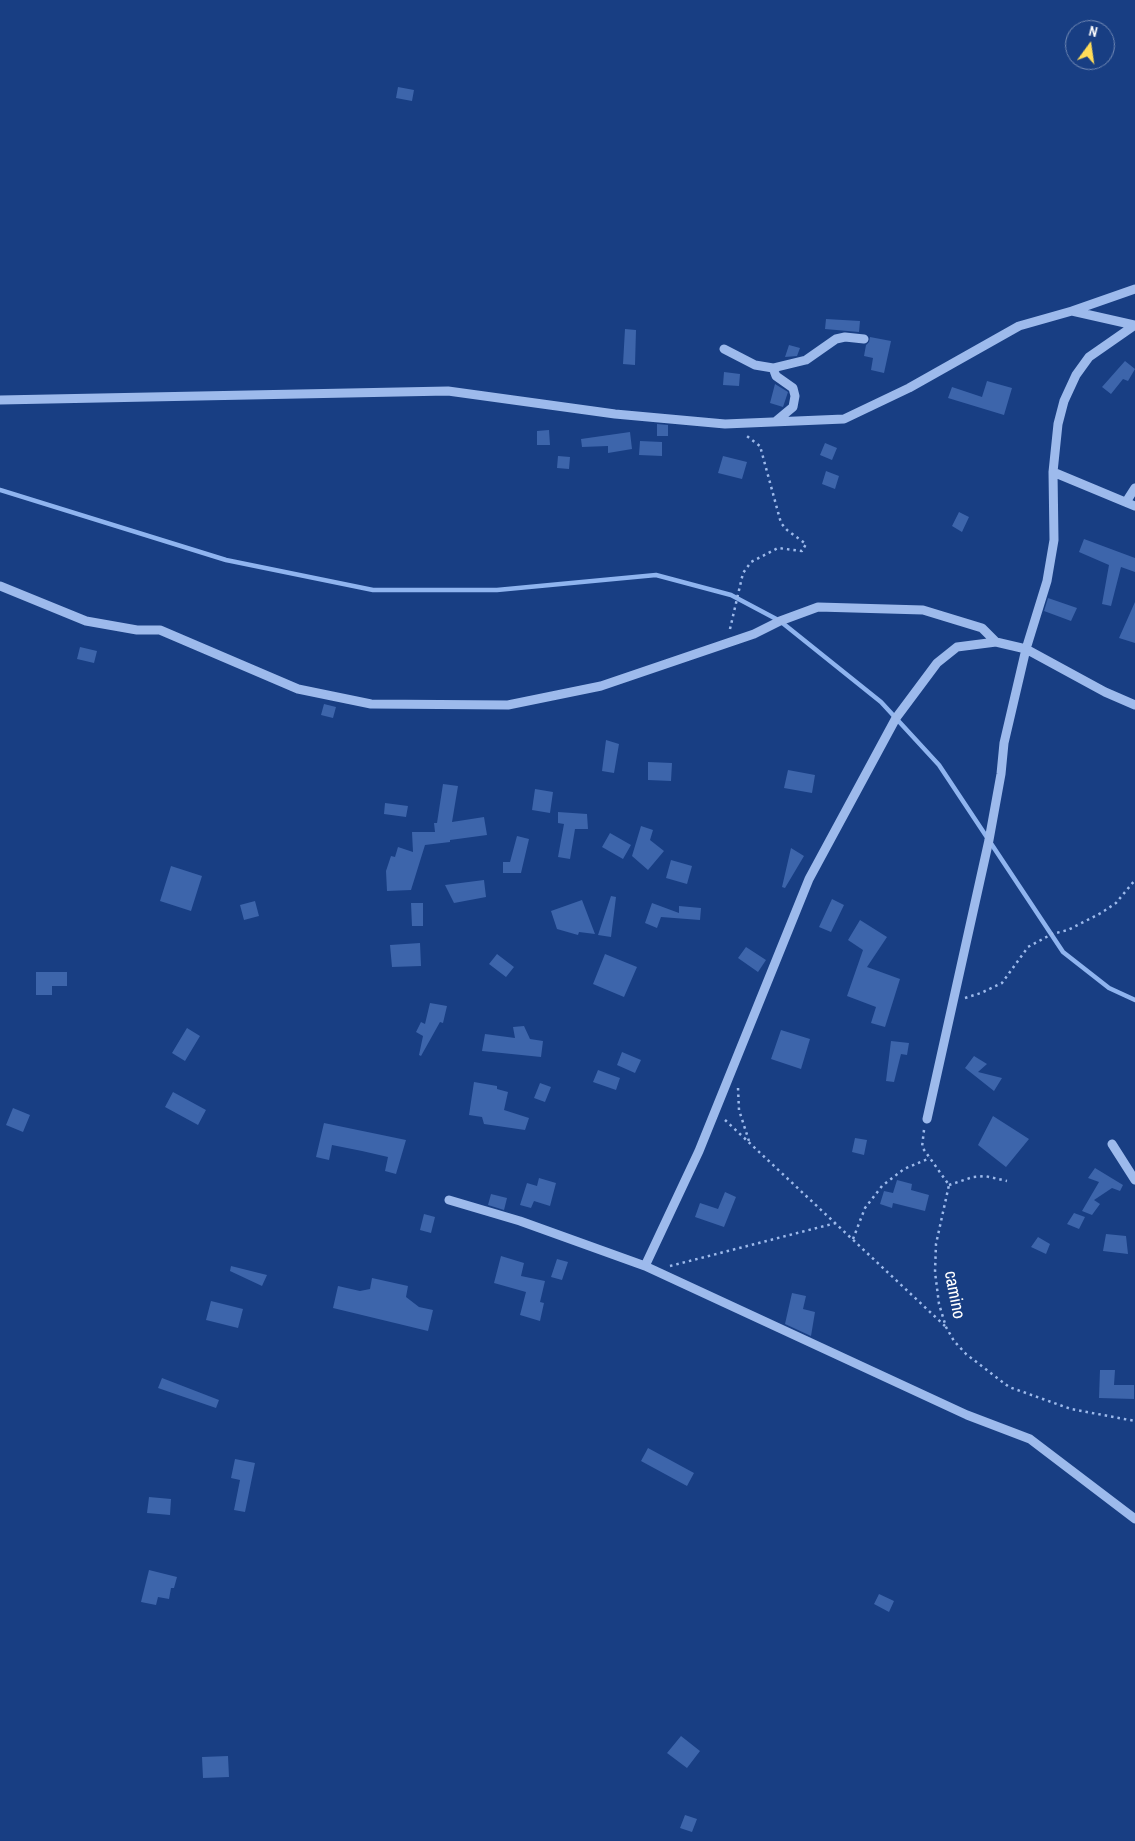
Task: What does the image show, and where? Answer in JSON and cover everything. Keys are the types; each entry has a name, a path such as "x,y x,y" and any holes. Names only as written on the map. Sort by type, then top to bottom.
{"street":[{"path":"0,400 448,391 615,414 725,424 844,419 909,388 1019,326 1072,311 1135,289"},
{"path":"1072,311 1135,325"},
{"path":"926,1119 989,840 1001,774 1004,743 1026,649 1046,581 1054,540 1053,472 1058,424 1064,402 1076,374 1089,357 1135,325"},
{"path":"724,349 755,365 773,368 806,360 836,339 846,337 864,339"},
{"path":"773,368 776,376 793,388 795,396 793,407 775,422"},
{"path":"1053,472 1135,506"},
{"path":"1126,502 1135,488"},
{"path":"0,586 86,622 137,630 160,630 298,689 371,704 508,705 601,686 727,643 818,607 923,610 982,628 996,642"},
{"path":"649,1268 809,879 896,718 937,663 957,647 996,642 1026,649 1105,692 1135,705"},
{"path":"1112,1144 1135,1180"},
{"path":"449,1200 520,1221 649,1268 967,1415 1030,1439 1135,1519"}],"path":[{"path":"725,424 760,446 781,523 787,530 806,544 802,551 778,548 751,562 743,573 727,643"},
{"path":"951,1002 981,993 1002,983 1028,947 1052,934 1068,930 1101,913 1116,903 1135,880"},
{"path":"737,1085 739,1110 749,1143"},
{"path":"715,1111 946,1328"},
{"path":"926,1119 922,1147 949,1185 973,1176 985,1176 1007,1181"},
{"path":"853,1239 865,1208 882,1186 904,1169 930,1158"},
{"name":"camino","path":"949,1185 935,1256 936,1286 946,1328 966,1354 1009,1387 1071,1409 1135,1421"},
{"path":"649,1268 836,1223"}],"building":[{"path":"398,87 414,90 412,101 396,98"},
{"path":"826,319 860,321 859,332 825,329"},
{"path":"625,329 636,330 635,365 623,364"},
{"path":"870,337 891,341 884,373 871,370 873,358 864,356"},
{"path":"789,345 800,348 797,356 785,357"},
{"path":"1125,361 1135,369 1128,381 1123,379 1111,394 1102,387"},
{"path":"724,372 740,374 739,386 723,385"},
{"path":"987,381 1012,388 1004,415 948,398 952,387 982,397"},
{"path":"775,384 788,392 783,407 770,403"},
{"path":"657,424 668,425 668,436 657,436"},
{"path":"549,430 550,445 537,445 537,431"},
{"path":"630,432 632,449 608,453 608,446 582,447 581,439"},
{"path":"640,441 662,442 662,456 639,455"},
{"path":"825,443 837,448 832,460 820,455"},
{"path":"558,456 570,457 569,469 557,468"},
{"path":"723,456 747,462 742,479 718,473"},
{"path":"826,471 839,476 835,489 822,484"},
{"path":"959,512 969,517 962,532 952,526"},
{"path":"1084,539 1135,558 1135,572 1121,567 1111,606 1102,604 1109,565 1079,552"},
{"path":"1048,598 1077,608 1071,621 1044,611"},
{"path":"1135,602 1135,643 1119,638"},
{"path":"80,647 97,651 94,663 77,659"},
{"path":"324,704 336,707 333,718 321,715"},
{"path":"606,740 619,744 614,773 602,771"},
{"path":"648,762 672,763 671,781 648,780"},
{"path":"788,770 815,775 812,793 784,788"},
{"path":"443,784 458,786 452,822 484,817 487,835 425,845 411,890 387,891 386,871 391,856 395,857 398,847 413,852 412,832 435,832 434,823 437,823"},
{"path":"535,789 553,792 550,813 532,810"},
{"path":"385,803 408,806 406,817 384,814"},
{"path":"558,812 587,814 588,829 575,829 570,859 558,857 564,824 558,823"},
{"path":"641,826 653,830 650,840 664,851 648,870 632,856"},
{"path":"610,833 631,845 623,859 602,847"},
{"path":"517,836 529,839 521,873 503,873 503,862 510,862"},
{"path":"791,848 804,856 785,888 782,887"},
{"path":"671,860 692,866 687,884 666,878"},
{"path":"171,866 202,876 191,911 160,901"},
{"path":"484,880 486,897 454,903 445,885"},
{"path":"611,896 616,897 611,937 598,935"},
{"path":"832,899 844,905 831,932 819,927"},
{"path":"582,900 595,934 579,932 578,935 557,929 551,911"},
{"path":"255,901 259,916 244,920 240,905"},
{"path":"411,903 423,903 423,926 412,926"},
{"path":"652,903 679,913 679,906 701,908 700,920 661,917 657,928 645,923"},
{"path":"860,920 887,937 867,967 900,979 885,1027 871,1023 876,1007 847,996 863,950 848,940"},
{"path":"420,943 421,966 392,967 390,945"},
{"path":"746,947 766,960 758,972 738,958"},
{"path":"497,954 514,967 506,977 489,964"},
{"path":"605,954 637,967 624,997 593,984"},
{"path":"36,972 67,972 67,986 52,986 52,995 36,995"},
{"path":"430,1003 447,1006 443,1023 440,1022 421,1056 419,1055 423,1036 416,1032 421,1022 425,1024"},
{"path":"524,1026 530,1039 543,1041 541,1057 482,1051 485,1034 515,1038 513,1027"},
{"path":"187,1028 200,1036 185,1061 172,1053"},
{"path":"781,1030 810,1039 801,1069 771,1059"},
{"path":"891,1041 909,1043 907,1055 901,1054 894,1082 886,1081"},
{"path":"622,1052 641,1060 635,1073 617,1065"},
{"path":"974,1056 987,1064 978,1072 1002,1078 994,1091 965,1068"},
{"path":"598,1070 620,1078 616,1090 593,1082"},
{"path":"474,1082 497,1086 497,1089 508,1092 504,1110 529,1118 525,1130 484,1124 482,1117 469,1115"},
{"path":"540,1083 551,1087 545,1102 534,1098"},
{"path":"173,1092 206,1110 198,1125 165,1107"},
{"path":"13,1108 30,1115 23,1132 6,1125"},
{"path":"993,1116 1029,1139 1006,1167 978,1145"},
{"path":"324,1123 406,1140 396,1174 385,1171 388,1157 362,1151 332,1145 329,1160 316,1157"},
{"path":"855,1138 867,1140 864,1155 852,1152"},
{"path":"1095,1168 1123,1185 1120,1191 1112,1188 1094,1200 1100,1204 1092,1215 1082,1211 1099,1182 1088,1178"},
{"path":"539,1178 556,1183 550,1206 534,1201 531,1208 520,1205 527,1183 537,1186"},
{"path":"897,1180 912,1184 911,1190 929,1195 925,1211 893,1203 892,1208 880,1204 884,1191 893,1193"},
{"path":"725,1192 736,1197 724,1227 695,1217 700,1203 718,1209"},
{"path":"491,1194 507,1198 504,1210 488,1205"},
{"path":"1074,1213 1085,1217 1079,1229 1067,1224"},
{"path":"424,1214 435,1217 431,1233 420,1230"},
{"path":"1106,1234 1126,1236 1128,1254 1103,1251"},
{"path":"1038,1237 1050,1244 1046,1254 1031,1247"},
{"path":"501,1256 524,1263 521,1276 545,1281 540,1302 544,1303 540,1321 520,1315 526,1292 494,1283"},
{"path":"557,1259 568,1262 562,1280 551,1277"},
{"path":"231,1266 267,1275 262,1286 230,1271"},
{"path":"372,1278 408,1286 406,1297 419,1307 433,1310 428,1331 333,1308 338,1286 360,1291 370,1289"},
{"path":"792,1293 806,1296 803,1309 815,1312 811,1336 785,1324"},
{"path":"211,1301 243,1309 238,1328 206,1320"},
{"path":"1100,1370 1115,1370 1114,1385 1134,1385 1134,1399 1099,1398"},
{"path":"162,1378 219,1400 216,1408 158,1388"},
{"path":"648,1448 694,1473 687,1486 641,1461"},
{"path":"235,1459 255,1463 245,1512 234,1510 240,1480 231,1478"},
{"path":"149,1497 171,1499 170,1515 147,1513"},
{"path":"149,1570 177,1577 174,1588 171,1588 169,1599 158,1597 156,1605 141,1602"},
{"path":"879,1594 894,1601 889,1612 874,1604"},
{"path":"681,1736 700,1751 687,1768 667,1753"},
{"path":"228,1756 229,1777 203,1778 202,1757"},
{"path":"685,1815 697,1819 692,1832 680,1828"}],"waterway":[{"path":"0,490 226,560 373,590 497,590 656,575 731,595 780,621 881,702 939,765 1063,952 1109,988 1135,1000"}]}
